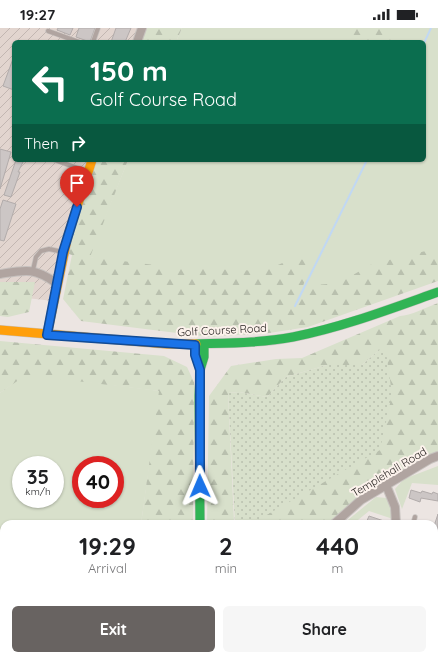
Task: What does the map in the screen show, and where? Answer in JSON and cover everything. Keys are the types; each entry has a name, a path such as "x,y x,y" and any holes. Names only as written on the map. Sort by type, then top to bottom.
{"street":[{"path":"138,40 142,28"},
{"path":"47,335 63,252 91,162"},
{"path":"0,274 33,270 45,275 56,283"},
{"name":"Golf Course Road","path":"0,330 47,335 200,345 292,337 353,322 438,292"},
{"path":"200,345 195,355 200,370 200,520"},
{"name":"Templehall Road","path":"338,520 361,500 438,456"},
{"path":"386,485 395,508 396,520"}],"lane":[{"path":"94,40 98,28"},
{"path":"48,31 73,40"},
{"path":"60,162 88,172"},
{"path":"33,270 36,257 40,251 49,249 63,252"}],"shaded area":[{"path":"0,28 144,28 140,40 12,40 12,162 93,162 53,301 0,295"}],"green space":[{"path":"142,28 182,28 177,40 138,40"},
{"path":"182,28 438,28 438,258 337,290 188,277 89,257 127,162 426,162 426,40 177,40"},
{"path":"357,28 389,28 396,36 390,40 347,40"},
{"path":"91,162 127,162 90,257 171,267 264,271 294,258 311,261 303,286 339,283 372,264 438,248 438,281 308,327 269,333 209,337 81,321 63,299 72,255 63,252"},
{"path":"0,282 35,282 29,312 8,317 0,316"},
{"path":"438,303 438,456 430,459 337,520 257,520 265,515 379,350 362,365 327,365 286,377 267,397 239,392 228,393 234,520 207,520 209,396 231,366 276,359 302,358 400,316 414,313"},
{"path":"0,341 164,356 187,367 194,382 193,520 142,520 159,391 26,375 0,393"},
{"path":"379,350 386,352 392,394 380,450 258,520 235,520 228,393 239,392 267,397 286,377 327,365 362,365"},
{"path":"26,374 160,391 142,520 0,520 0,393"},
{"path":"438,466 438,485 412,483 402,509 395,489 404,479"},
{"path":"376,497 386,498 393,508 393,519 369,511 358,520 348,520"}],"building":[{"path":"58,28 73,28 70,35 57,30"},
{"path":"79,28 95,28 91,40 84,40 76,37"},
{"path":"116,28 131,28 126,40 112,40"},
{"path":"12,61 12,89 3,86"},
{"path":"0,149 11,152 0,189"},
{"path":"15,162 23,162 18,172 20,172 11,197 4,195"},
{"path":"3,200 16,204 4,241 0,240 0,209"},
{"path":"411,490 421,493 422,491 438,494 438,501 421,498 420,502 409,498"},
{"path":"369,516 381,520 367,520"}],"waterway":[{"path":"425,40 431,28"},
{"path":"295,306 366,162"}],"traffic: fast":[{"path":"196,344 257,342 312,333 348,323 438,292"},
{"path":"200,520 199,396 200,370 204,357 204,345"}],"traffic: slow":[{"path":"47,335 68,235 91,162"},
{"path":"0,330 167,344 196,344"}],"route":[{"path":"77,207 63,252 47,335 195,345 195,355 200,370 200,486"}]}
